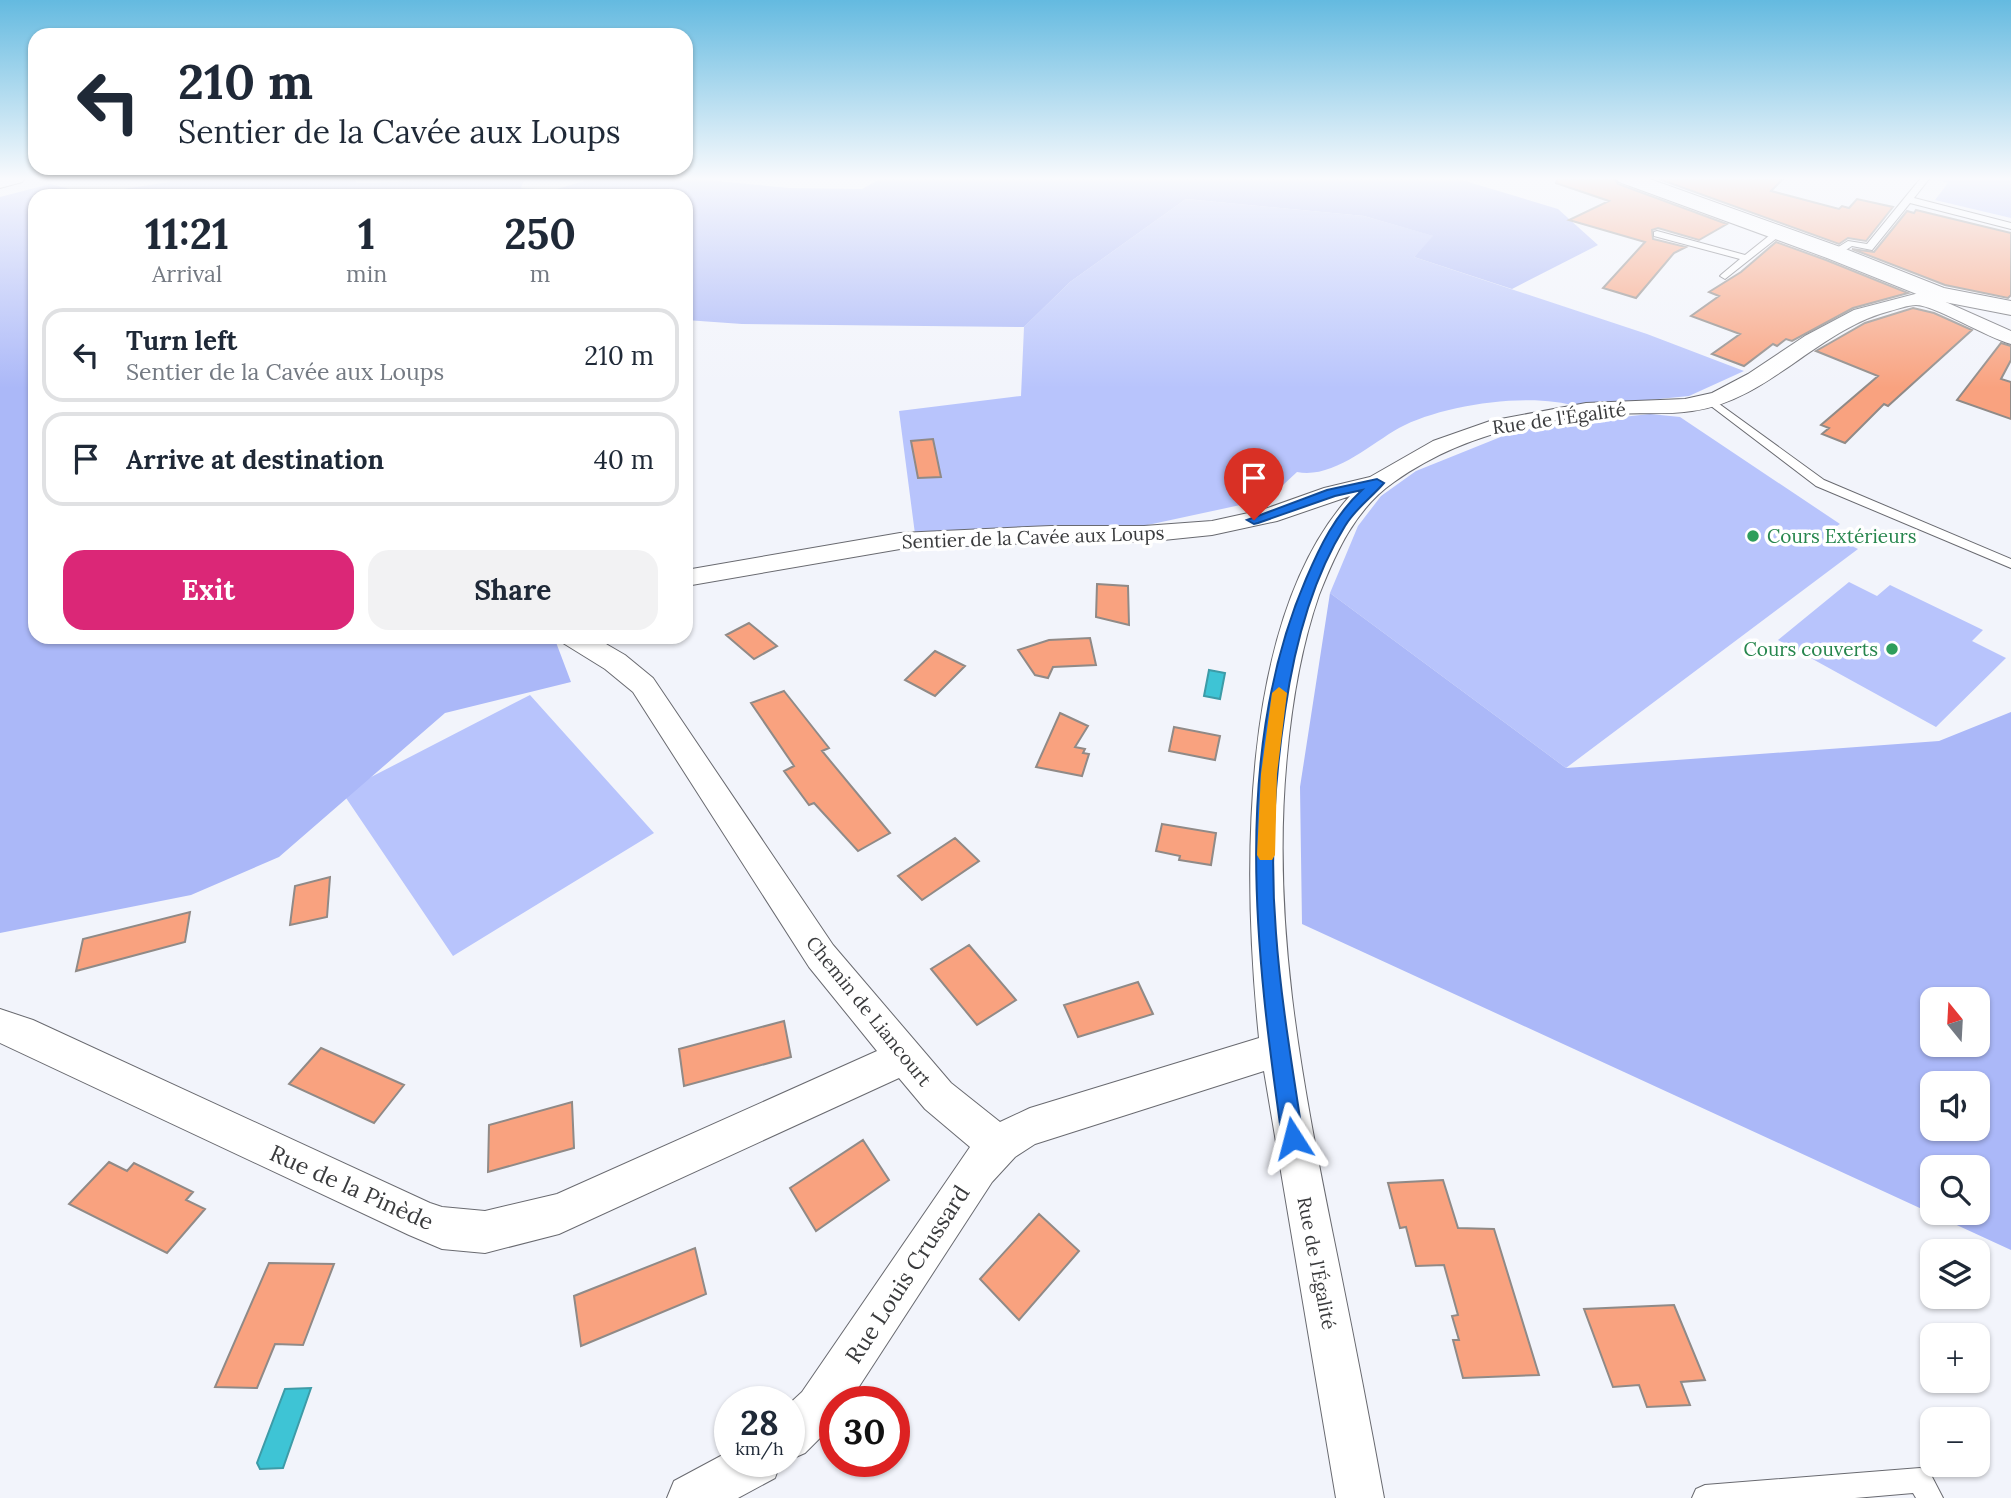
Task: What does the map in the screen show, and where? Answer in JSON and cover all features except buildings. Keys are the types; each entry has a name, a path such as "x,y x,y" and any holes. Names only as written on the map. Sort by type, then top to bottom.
{"street":[{"path":"1820,248 1930,296 2011,338"},
{"path":"1930,296 2011,308"},
{"name":"Rue de l'Égalité","path":"1360,1498 1295,1149 1279,1049 1266,931 1269,774 1279,694 1296,620 1326,547 1347,512 1377,483 1414,459 1453,439 1494,425 1592,409 1675,406 1711,401 1762,376 1802,347 1856,316 1930,296"},
{"name":"Sentier de la Cavée aux Loups","path":"693,577 900,541 1051,534 1144,534 1212,528 1268,516 1332,493 1377,483"},
{"name":"Chemin de Liancourt","path":"585,644 615,662 643,685 821,956 904,1057 953,1110 999,1144"},
{"name":"Rue de la Pinède","path":"0,1026 20,1032 423,1221 442,1228 474,1232 507,1229 559,1214 904,1057"},
{"path":"999,1144 1030,1127 1279,1049"},
{"name":"Rue Louis Crussard","path":"805,1421 818,1408 978,1168 999,1144"},
{"path":"691,1498 729,1477"}],"lane":[{"path":"1708,248 1745,258"},
{"path":"1725,276 1758,248"},
{"path":"1835,253 1843,248"},
{"path":"1711,401 1820,483 2011,564"},
{"path":"1705,1498 1920,1480 1930,1498"}],"shaded area":[{"path":"0,248 28,248 28,644 557,644 571,682 445,713 279,857 191,895 0,933"},
{"path":"693,248 1118,248 1070,282 1024,327 742,324 693,320"},
{"path":"1118,248 1423,248 1414,257 1647,334 1744,371 1689,396 1578,407 1537,400 1512,401 1438,413 1399,428 1337,466 1310,473 1297,472 1283,485 1245,504 1129,529 915,534 899,411 1021,396 1024,327 1070,282"},
{"path":"1422,248 1592,248 1512,289 1414,257"},
{"path":"1650,414 1680,417 1840,524 1826,533 1858,549 1566,768 1330,593 1358,526 1381,496 1416,471 1513,432"},
{"name":"Cours couverts","path":"1849,582 1877,596 1890,585 1983,630 1972,641 2006,658 1936,727 1778,640"},
{"path":"1330,593 1566,768 1939,741 2011,712 2011,1250 1957,1225 1990,1225 1990,1155 1920,1155 1920,1208 1302,924 1300,787"},
{"path":"1209,670 1225,673 1220,699 1204,696"},
{"path":"530,695 654,833 453,956 342,792"},
{"path":"311,1388 283,1468 260,1469 257,1463 285,1389"}],"slow traffic":[{"path":"1266,855 1269,774 1279,693"}],"place":[{"name":"Cours Extérieurs","path":"1753,536"},
{"name":"Cours couverts","path":"1892,649"}],"route":[{"path":"1254,520 1332,493 1377,483 1357,502 1332,534 1305,597 1285,662 1271,753 1266,815 1266,931 1275,1020 1293,1138"}]}
